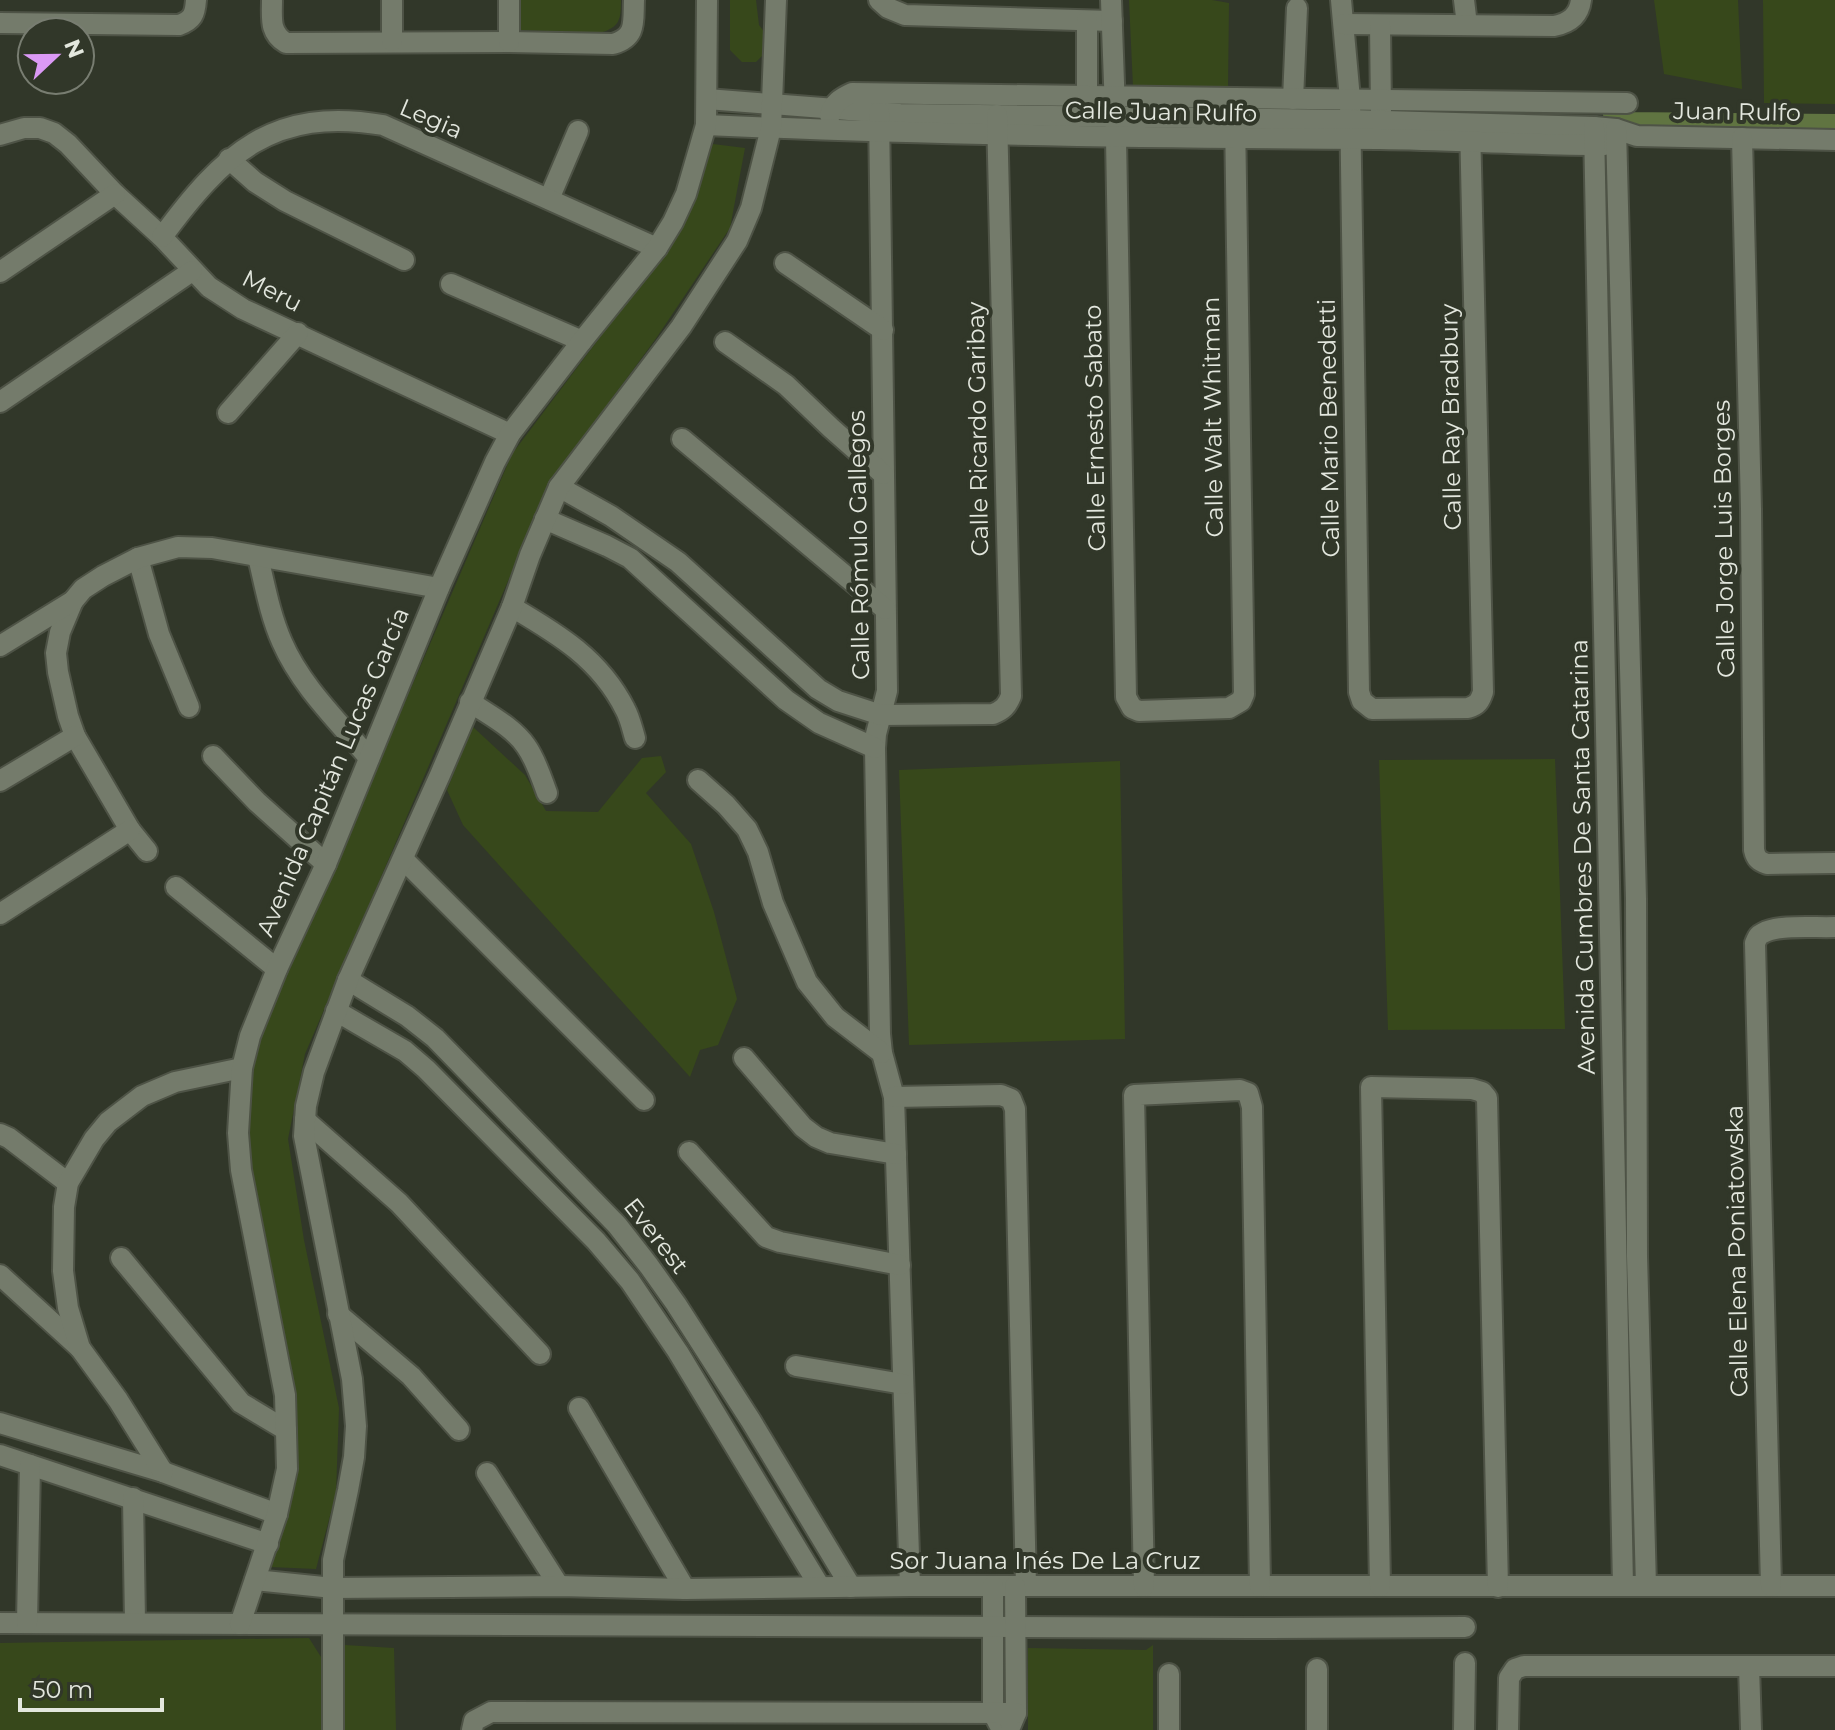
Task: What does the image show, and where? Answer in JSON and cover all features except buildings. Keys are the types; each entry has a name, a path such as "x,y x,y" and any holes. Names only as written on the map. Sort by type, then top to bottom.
{"street":[{"path":"0,23 179,25 191,19 196,0"},
{"path":"272,0 274,32 286,43 613,44 630,35 634,0"},
{"path":"392,0 392,41"},
{"path":"509,0 509,42"},
{"name":"Avenida Capitán Lucas García","path":"240,1624 268,1544 287,1469 285,1395 241,1170 238,1133 242,1068 250,1036 495,462 510,434 657,248 686,194 706,125 707,0"},
{"path":"333,1730 333,1560 350,1479 356,1426 352,1379 307,1157 305,1120 314,1072 348,980 512,607 559,487 681,327 737,241 751,208 771,128 776,0"},
{"path":"879,0 888,8 905,15 980,9 1112,21"},
{"name":"Calle Ernesto Sabato","path":"1111,0 1116,106 1126,697 1132,708 1139,711"},
{"name":"Calle Mario Benedetti","path":"1341,0 1350,120 1359,692 1362,701 1372,709 1468,708 1476,706 1483,692"},
{"path":"1464,0 1467,25"},
{"path":"1344,24 1554,26 1575,16 1581,0"},
{"path":"1293,99 1297,8"},
{"path":"1087,21 1087,117"},
{"path":"1380,25 1381,120"},
{"name":"Calle Juan Rulfo","path":"832,109 839,100 852,93 1087,117 1116,138 1627,103"},
{"name":"Calle Juan Rulfo","path":"707,99 832,109 880,122"},
{"name":"Calle Juan Rulfo","path":"706,125 826,131 880,122 997,124 1087,117 1116,106 1293,99 1350,120 1381,120 1470,132 1616,137"},
{"name":"Calle Juan Rulfo","path":"1116,106 1235,129"},
{"path":"826,131 832,109"},
{"name":"Legia","path":"162,237 211,176 247,146 267,136 318,122 364,122 383,125 657,248"},
{"name":"Calle Rómulo Gallegos","path":"880,122 887,691 875,748 879,1018 882,1053 894,1097 910,1586"},
{"name":"Calle Ricardo Garibay","path":"881,715 993,714 1008,705 1011,696 997,124"},
{"name":"Meru","path":"0,135 24,128 40,128 54,133 209,287 243,309 510,434"},
{"name":"Calle Walt Whitman","path":"1139,711 1229,708 1236,705 1244,694 1235,129"},
{"path":"549,199 578,131"},
{"name":"Calle Ray Bradbury","path":"1470,132 1483,692"},
{"name":"Avenida Cumbres De Santa Catarina","path":"1594,136 1623,1586"},
{"name":"Avenida Cumbres De Santa Catarina","path":"1616,137 1636,909 1637,1256 1646,1586"},
{"name":"Juan Rulfo","path":"1616,137 1835,140"},
{"name":"Calle Jorge Luis Borges","path":"1742,138 1751,509 1754,850 1760,862 1767,864 1835,863"},
{"path":"229,159 255,182 285,201 404,260"},
{"path":"0,272 115,194"},
{"path":"785,263 883,330"},
{"path":"0,402 192,271"},
{"path":"451,284 582,341"},
{"path":"228,413 298,333"},
{"path":"725,342 786,385 883,474"},
{"path":"682,439 885,609"},
{"path":"559,487 611,516 678,562 818,689 838,701 881,715"},
{"path":"545,519 630,558 786,700 819,723 875,748"},
{"path":"147,851 130,830 75,736 62,695 56,653 60,632 73,601 83,589 138,558 178,547 212,548 439,588"},
{"path":"258,557 282,643 303,681 369,758"},
{"path":"138,558 159,634 189,707"},
{"path":"0,646 73,601"},
{"path":"512,607 579,650 604,675 625,709 635,738"},
{"path":"470,702 509,728 525,744 536,762 547,793"},
{"path":"0,781 75,736"},
{"path":"213,756 257,802 326,864"},
{"path":"698,780 747,829 758,852 773,903 807,982 835,1017 882,1053"},
{"path":"0,914 130,830"},
{"path":"403,859 644,1100"},
{"path":"176,887 277,969"},
{"path":"1610,909 1636,909"},
{"name":"Calle Elena Poniatowska","path":"1771,1586 1755,943 1765,932 1778,929 1835,927"},
{"name":"Everest","path":"348,980 407,1016 435,1038 617,1225 658,1278 714,1363 851,1587"},
{"name":"Everest","path":"336,1011 405,1051 426,1069 596,1241 678,1352 820,1587"},
{"path":"744,1058 803,1127 816,1137 830,1143 896,1154"},
{"path":"80,1348 68,1308 63,1271 64,1207 68,1183 108,1122 142,1096 175,1082 242,1068"},
{"path":"1380,1586 1371,1087 1478,1090 1487,1098 1498,1587"},
{"path":"1144,1586 1134,1095 1240,1090 1248,1093 1252,1107 1260,1586"},
{"path":"472,1730 474,1721 491,1712 606,1721 1013,1721 1015,1627 1020,1586 1015,1109 1011,1099 1001,1095 894,1097"},
{"path":"305,1120 399,1203 540,1354"},
{"path":"0,1134 68,1183"},
{"path":"689,1152 766,1237 900,1265"},
{"path":"121,1258 241,1403 286,1430"},
{"path":"0,1275 80,1348 118,1400 163,1472"},
{"path":"338,1314 411,1376 459,1430"},
{"path":"796,1366 903,1384"},
{"path":"579,1408 685,1589"},
{"path":"0,1423 163,1472 277,1514"},
{"path":"0,1455 268,1544"},
{"path":"27,1623 30,1465"},
{"path":"487,1473 559,1586"},
{"path":"133,1498 135,1622"},
{"name":"Sor Juana Inés De La Cruz","path":"255,1580 333,1588 1835,1586"},
{"path":"993,1586 998,1721"},
{"path":"0,1623 1465,1627"},
{"path":"1464,1730 1465,1663"},
{"path":"1508,1730 1509,1678 1515,1669 1524,1666 1835,1666"},
{"path":"1749,1666 1751,1730"},
{"path":"1317,1669 1317,1730"},
{"path":"1169,1674 1169,1730"}],"green space":[{"path":"520,0 621,0 621,12 615,25 600,33 520,30"},
{"path":"730,0 756,0 759,25 766,34 765,53 756,62 742,62 730,50"},
{"path":"1129,0 1212,0 1229,3 1228,87 1133,87"},
{"path":"1654,0 1738,0 1742,89 1664,74"},
{"path":"1763,0 1835,0 1835,104 1764,103"},
{"path":"713,144 745,148 730,228 657,337 550,483 305,1054 288,1139 304,1240 339,1408 336,1493 316,1569 270,1567 292,1477 246,1124 257,1045 512,454 687,216"},
{"path":"472,726 525,775 546,811 598,812 642,758 661,756 666,772 646,793 691,844 714,912 737,999 718,1045 700,1050 690,1077 463,825 447,790"},
{"path":"1555,759 1565,1029 1388,1030 1379,760"},
{"path":"1120,761 1125,1039 909,1045 899,770"},
{"path":"309,1638 321,1657 321,1730 0,1730 0,1643"},
{"path":"345,1645 394,1648 396,1730 345,1730"},
{"path":"1153,1645 1153,1730 1028,1730 1028,1648 1146,1650"}],"waterway":[{"path":"1613,114 1627,122 1835,124"}]}
